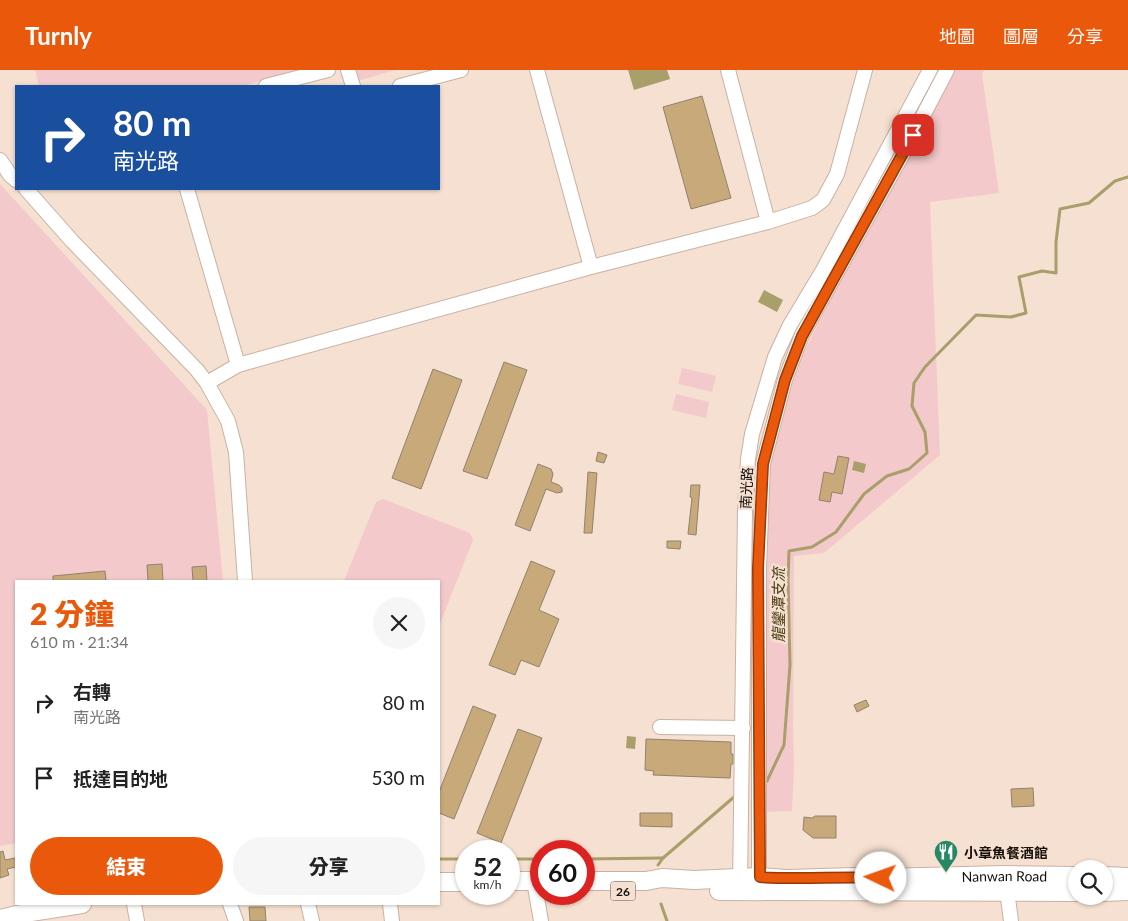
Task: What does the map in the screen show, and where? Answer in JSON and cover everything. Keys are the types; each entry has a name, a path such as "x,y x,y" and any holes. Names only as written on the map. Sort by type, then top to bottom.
{"main road":[{"path":"1113,876 1128,876"},
{"name":"Nanwan Road","path":"662,884 695,886 759,883 787,892 1006,884 1068,877"},
{"name":"26","path":"595,881 646,881 662,884"},
{"path":"440,882 455,882"},
{"name":"26","path":"595,890 662,884"},
{"name":"Nanwan Road","path":"1006,884 1068,891"},
{"path":"1113,892 1128,891"},
{"path":"440,892 455,892"},
{"path":"0,909 24,910 72,905"},
{"path":"0,919 24,910"}],"street":[{"path":"270,85 328,70"},
{"path":"348,70 353,85"},
{"path":"404,85 461,70"},
{"path":"537,70 592,266"},
{"path":"728,70 768,222"},
{"path":"207,383 238,365 592,266 768,222 812,208 823,200 837,174 865,70"},
{"name":"南光路","path":"740,884 744,509 752,434 775,357 790,325 823,270 930,70"},
{"name":"南光路","path":"759,883 758,568 763,464 785,380 802,336 947,70"},
{"path":"0,160 15,179"},
{"path":"27,190 72,241 197,370 207,383 228,421 236,452 245,580"},
{"path":"187,190 238,365"},
{"path":"660,727 742,728"},
{"path":"1006,884 1010,921"},
{"path":"134,905 137,921"},
{"path":"230,905 236,921"},
{"path":"308,905 312,921"},
{"path":"390,905 392,921"},
{"path":"540,905 541,921"}],"shaded area":[{"path":"35,70 302,70 246,85 39,85"},
{"path":"351,70 395,70 354,82"},
{"path":"628,70 667,70 670,79 634,90"},
{"path":"952,70 984,70 982,74 999,193 930,202 940,455 824,553 794,556 794,767 792,811 764,812 766,521 770,465 780,420 799,362"},
{"path":"0,184 207,410 223,580 15,580 15,843 0,846"},
{"path":"764,290 783,300 777,312 758,302"},
{"path":"682,368 716,376 712,392 678,384"},
{"path":"676,394 709,402 706,418 672,410"},
{"path":"854,461 866,464 864,473 852,470"},
{"path":"383,499 470,533 473,540 440,623 440,580 344,580 376,502"},
{"path":"627,736 636,737 635,749 626,748"}],"building":[{"path":"702,96 731,198 691,209 663,107"},
{"path":"504,362 527,370 487,479 463,471"},
{"path":"433,369 462,380 421,489 392,478"},
{"path":"598,452 607,455 604,463 596,461"},
{"path":"838,456 849,458 842,494 832,492 830,502 819,500 824,472 834,474"},
{"path":"538,464 551,469 553,474 551,482 559,485 562,488 562,492 557,493 546,489 530,531 515,525"},
{"path":"588,472 597,473 592,533 584,533"},
{"path":"691,485 700,485 696,535 688,534 692,498 690,497"},
{"path":"667,541 681,541 680,549 667,548"},
{"path":"531,561 555,571 539,610 559,619 539,667 521,660 515,675 489,665"},
{"path":"162,564 163,580 148,580 147,565"},
{"path":"206,566 207,580 193,580 192,567"},
{"path":"105,571 106,580 53,580 53,576"},
{"path":"866,700 869,706 857,712 854,705"},
{"path":"473,706 496,715 454,819 440,813 440,789"},
{"path":"518,729 542,738 502,840 494,840 477,833"},
{"path":"646,739 731,742 733,764 731,764 730,778 653,775 654,771 645,770"},
{"path":"1033,788 1034,806 1012,807 1011,789"},
{"path":"640,813 672,813 672,827 640,826"},
{"path":"815,816 836,816 836,838 813,838 803,830 804,817 812,818"},
{"path":"3,851 5,860 15,858 15,867 7,869 9,875 0,878 0,852"},
{"path":"249,907 265,907 266,921 250,921"}],"waterway":[{"name":"龍鑾潭支流","path":"767,781 784,745 790,665 789,551 812,547 836,532 864,494 887,476 909,469 927,453 925,432 912,406 914,383 925,367 976,315 1011,317 1026,313 1019,277 1042,271 1056,273 1056,242 1060,209 1089,203 1115,181 1128,177"},
{"name":"龍鑾潭支流","path":"658,865 663,858 734,797"},
{"path":"595,859 663,858"},
{"path":"440,859 455,859"},
{"path":"520,859 530,859"},
{"name":"龍鑾潭支流","path":"661,904 667,921"}],"place":[{"name":"小章魚餐酒館","path":"946,873"}],"route":[{"path":"881,878 787,879 760,877 758,850 758,568 763,464 785,380 802,336 913,135"}]}
